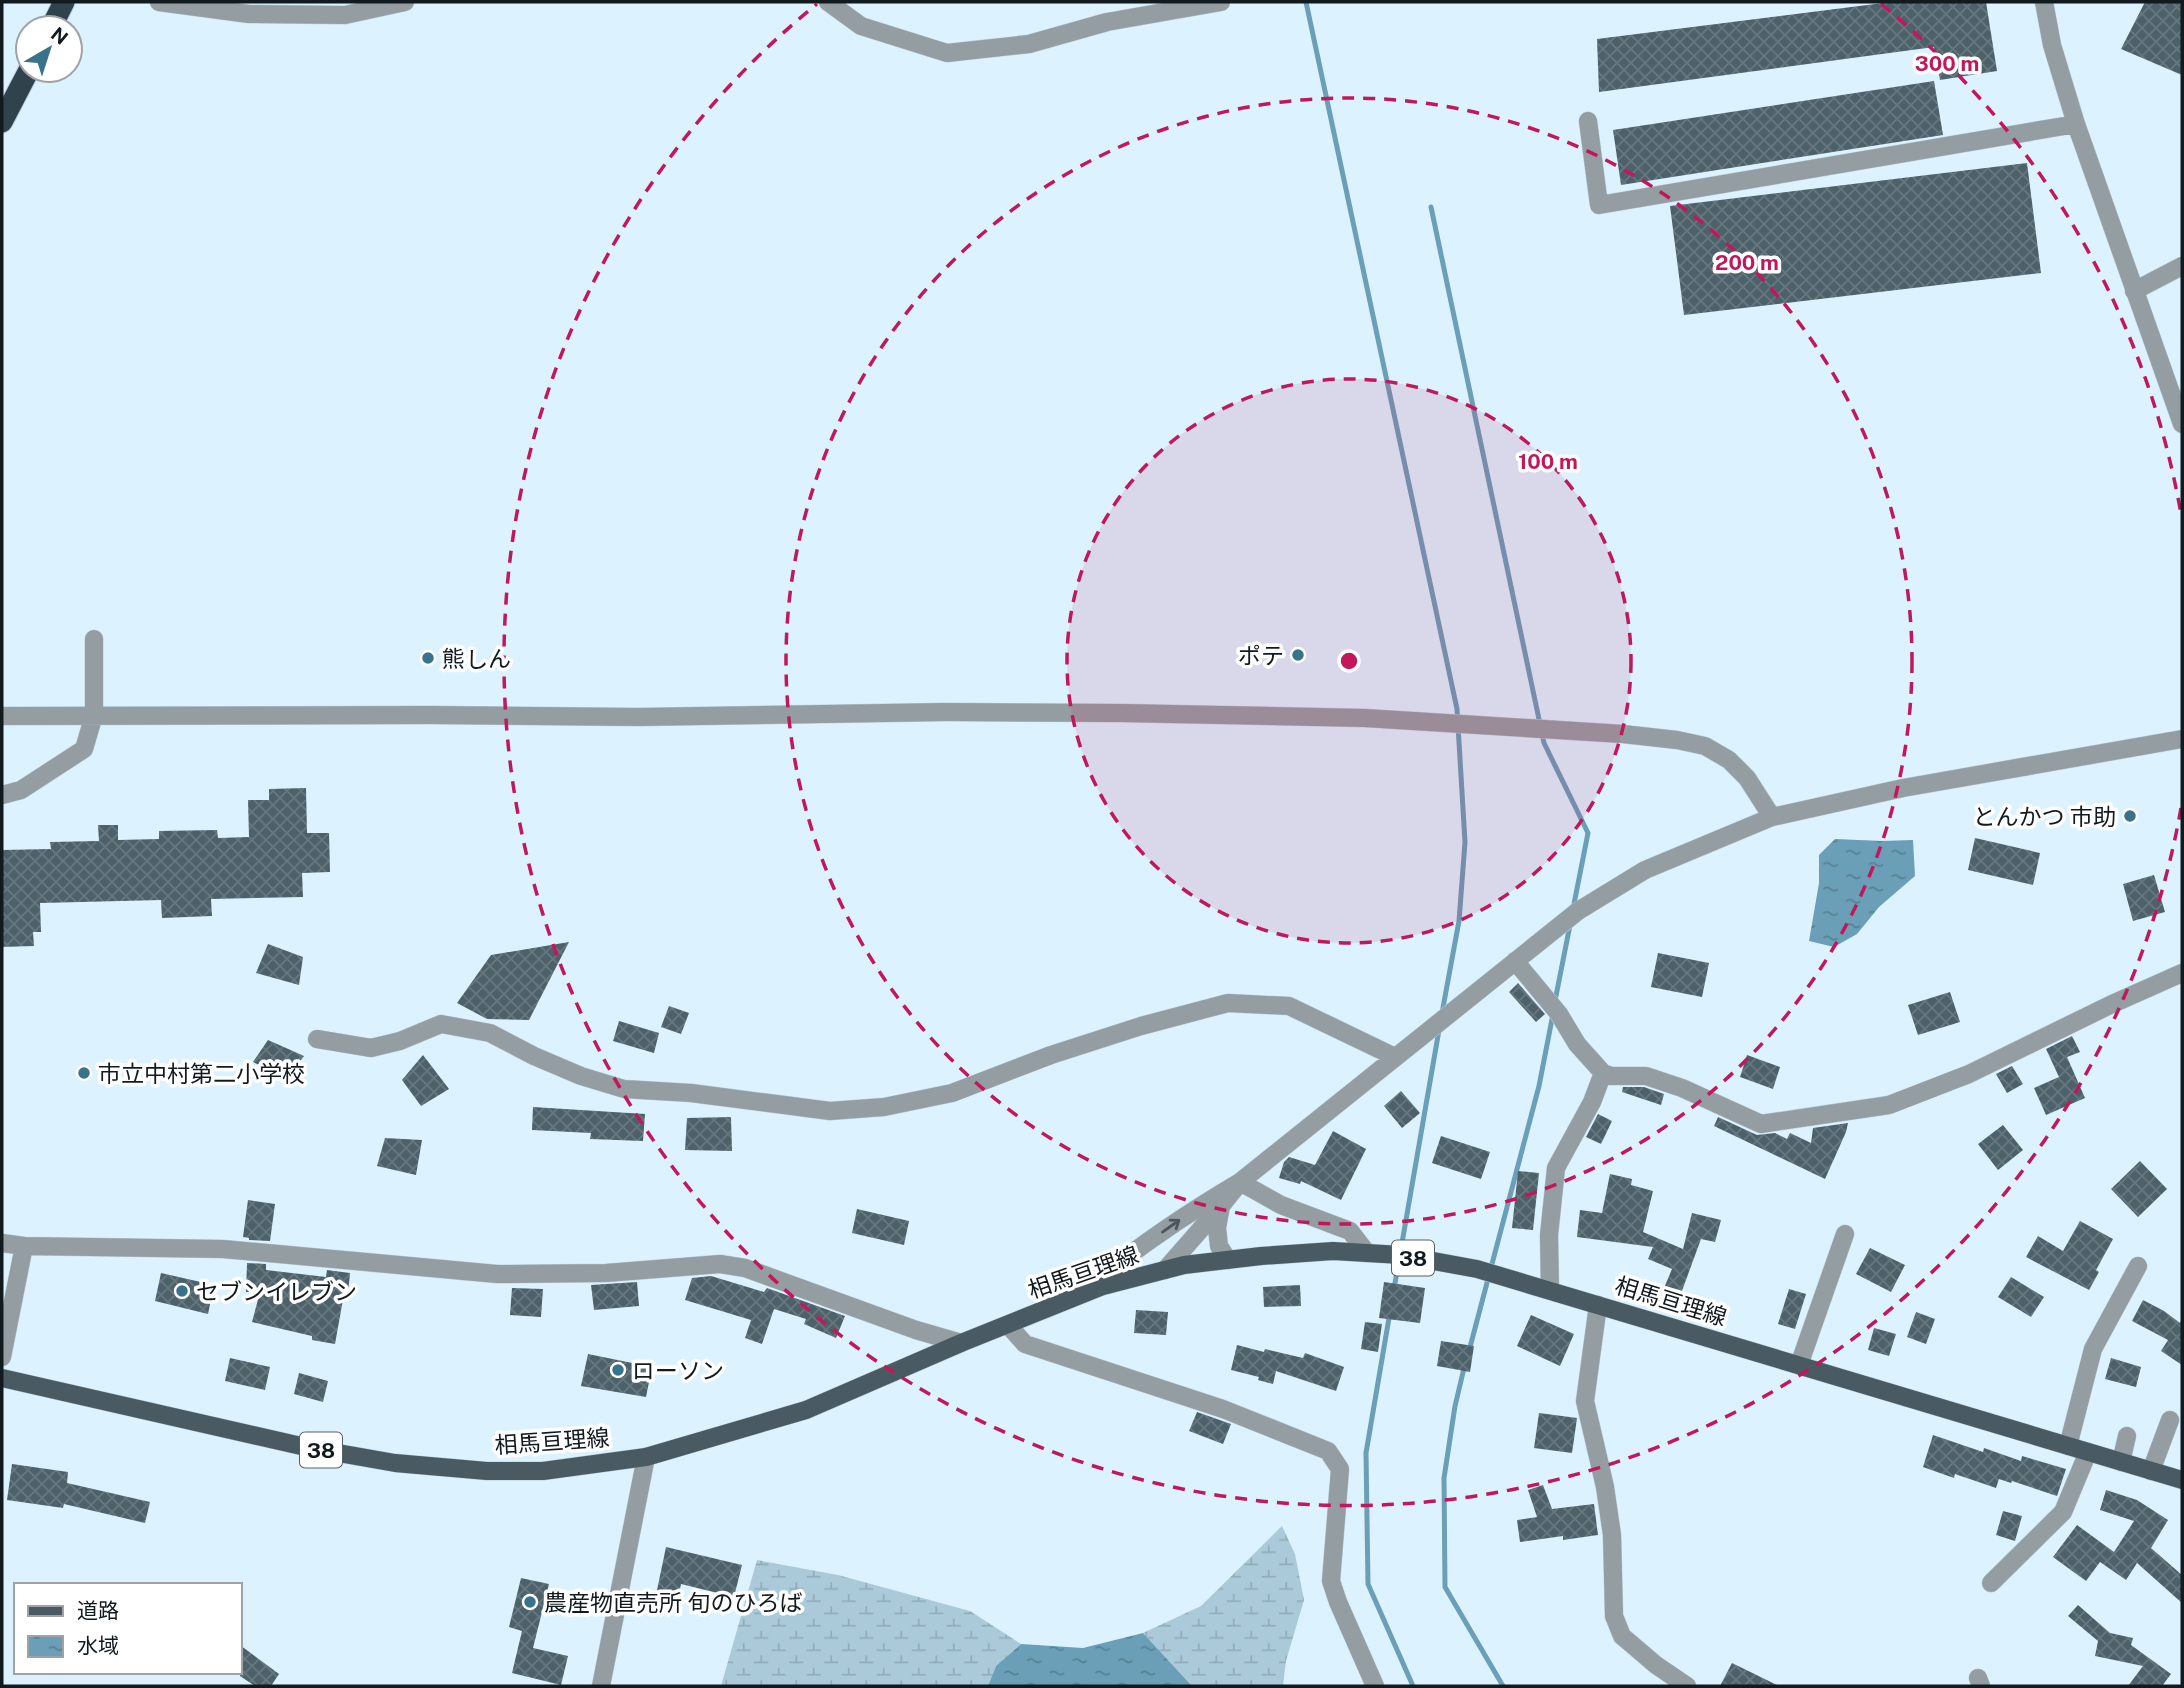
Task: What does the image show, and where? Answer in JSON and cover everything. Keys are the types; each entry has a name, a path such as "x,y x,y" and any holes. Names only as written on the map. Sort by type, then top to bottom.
{"highway":[{"path":"2,122 22,84"}],"main road":[{"name":"相馬亘理線","path":"2,1378 250,1435 395,1463 488,1471 543,1471 646,1457 806,1410 961,1343 1103,1286 1184,1265 1333,1251 1401,1255 1476,1269 2182,1480"}],"street":[{"path":"159,2 249,15 345,15 405,2"},
{"path":"314,2 345,15"},
{"path":"828,2 860,26 947,53 1029,44 1107,22 1221,2"},
{"path":"2044,2 2052,44 2076,124 2182,424"},
{"path":"1588,121 1599,205 2076,124"},
{"path":"2134,291 2182,267"},
{"path":"2,795 21,790 84,749 94,716 94,639"},
{"path":"2,716 638,717 946,712 1365,718 1623,734 1705,746 1729,760 1747,778 1772,817"},
{"path":"1077,1297 1115,1265 1199,1206 1240,1182 1578,911 1646,870 1772,817 1903,788 2182,739"},
{"path":"1515,961 1559,1014 1577,1044 1603,1073 1611,1076 1646,1076 1682,1088 1761,1124 1889,1105 1969,1074 2182,973"},
{"path":"317,1039 371,1048 401,1041 441,1024 489,1033 581,1076 624,1089 691,1093 830,1111 884,1107 951,1093 1051,1055 1140,1026 1228,1003 1289,1006 1395,1057"},
{"path":"1550,1290 1549,1235 1556,1168 1592,1102 1603,1073"},
{"path":"1165,1270 1240,1182"},
{"path":"1240,1182 1281,1205 1350,1231 1367,1253"},
{"path":"1221,1206 1217,1228 1219,1246 1228,1260"},
{"path":"1799,1365 1845,1234"},
{"path":"2,1243 24,1246 223,1249 497,1274 606,1273 720,1264 745,1268 916,1330 961,1343"},
{"path":"2,1357 24,1246"},
{"path":"2068,1447 2093,1349 2138,1266"},
{"path":"1598,1304 1585,1401 1605,1487 1612,1535 1614,1616 1622,1636 1656,1665 1687,1686"},
{"path":"1007,1325 1025,1343 1223,1409 1328,1451 1340,1469 1331,1581 1375,1686"},
{"path":"2151,1471 2170,1420"},
{"path":"2121,1462 2127,1436"},
{"path":"1991,1583 2063,1512 2088,1452"},
{"path":"601,1686 646,1457"}],"green space":[{"path":"1282,1526 1295,1554 1304,1600 1286,1661 1283,1686 1192,1686 1143,1633 1201,1606"},
{"path":"757,1560 838,1575 970,1611 1021,1644 996,1666 988,1686 721,1686"}],"water":[{"path":"1835,839 1913,840 1915,876 1879,907 1857,934 1834,947 1809,941 1819,883 1819,855"},
{"path":"1143,1633 1192,1686 988,1686 996,1666 1021,1644 1083,1648"}],"building":[{"path":"1891,2 1986,2 1997,71 1940,80 1934,47 1599,92 1597,39"},
{"path":"2145,2 2182,2 2182,75 2121,49"},
{"path":"1934,81 1943,135 1621,185 1613,130"},
{"path":"2027,163 2041,273 1684,315 1670,206"},
{"path":"306,788 307,833 329,833 330,872 302,873 303,897 211,899 212,916 162,918 161,900 40,903 41,932 33,932 34,946 2,947 2,850 51,849 50,842 99,841 98,825 118,825 118,840 159,839 159,831 217,830 218,838 249,837 248,800 269,800 269,789"},
{"path":"1975,838 2040,853 2033,885 1968,870"},
{"path":"2154,875 2165,912 2133,921 2123,884"},
{"path":"569,942 529,1020 487,1019 457,1003 491,955"},
{"path":"268,944 303,957 299,985 256,973"},
{"path":"1658,953 1709,963 1702,997 1651,987"},
{"path":"1518,983 1545,1014 1536,1022 1509,992"},
{"path":"1950,992 1960,1022 1918,1035 1908,1005"},
{"path":"669,1006 689,1013 681,1034 661,1027"},
{"path":"619,1021 659,1033 654,1053 613,1041"},
{"path":"2072,1036 2080,1052 2067,1057 2085,1098 2046,1115 2034,1088 2059,1077 2046,1049"},
{"path":"268,1040 304,1056 287,1079 253,1062"},
{"path":"423,1055 449,1089 421,1106 402,1080"},
{"path":"1747,1055 1780,1067 1773,1089 1740,1077"},
{"path":"2012,1066 2023,1084 2007,1093 1996,1074"},
{"path":"1623,1087 1644,1087 1664,1094 1661,1105 1622,1092"},
{"path":"1401,1091 1420,1113 1402,1128 1384,1106"},
{"path":"533,1107 645,1114 643,1141 590,1139 591,1133 532,1130"},
{"path":"1598,1114 1612,1121 1601,1144 1586,1137"},
{"path":"731,1117 732,1151 685,1150 687,1118"},
{"path":"1718,1117 1757,1135 1775,1133 1787,1139 1790,1133 1811,1143 1813,1128 1848,1123 1825,1179 1714,1126"},
{"path":"2003,1125 2023,1150 1998,1170 1978,1144"},
{"path":"1333,1131 1366,1149 1341,1200 1301,1181 1300,1184 1279,1178 1284,1162 1289,1157 1315,1165"},
{"path":"1441,1136 1490,1152 1481,1179 1432,1163"},
{"path":"385,1138 422,1140 416,1175 377,1166"},
{"path":"2140,1161 2167,1189 2138,1217 2111,1189"},
{"path":"1518,1171 1539,1173 1533,1230 1512,1228"},
{"path":"1610,1174 1632,1179 1631,1185 1653,1191 1643,1232 1683,1249 1692,1213 1721,1220 1715,1242 1701,1239 1679,1299 1662,1293 1672,1269 1648,1259 1653,1247 1577,1237 1580,1210 1602,1213"},
{"path":"248,1200 275,1204 270,1241 243,1237"},
{"path":"857,1209 909,1221 904,1245 852,1233"},
{"path":"2080,1221 2113,1239 2096,1270 2099,1272 2089,1290 2026,1257 2038,1236 2063,1251"},
{"path":"1870,1248 1905,1265 1891,1292 1856,1274"},
{"path":"247,1263 266,1264 266,1270 326,1277 327,1270 350,1273 348,1294 344,1294 335,1344 252,1322 260,1292 246,1292"},
{"path":"161,1273 214,1285 208,1314 155,1301"},
{"path":"711,1276 764,1292 767,1288 845,1316 836,1338 804,1324 806,1319 774,1309 762,1344 745,1338 751,1320 685,1300 692,1278"},
{"path":"2011,1277 2044,1297 2031,1317 1998,1297"},
{"path":"637,1282 639,1306 594,1310 591,1285"},
{"path":"1384,1282 1425,1288 1420,1323 1379,1318"},
{"path":"1300,1285 1301,1306 1264,1307 1263,1287"},
{"path":"512,1288 543,1289 541,1317 510,1315"},
{"path":"1789,1289 1806,1294 1795,1329 1778,1324"},
{"path":"2143,1300 2180,1323 2182,1319 2182,1365 2161,1351 2168,1340 2132,1321"},
{"path":"1136,1310 1168,1312 1166,1335 1134,1333"},
{"path":"1916,1312 1935,1319 1926,1344 1907,1337"},
{"path":"1531,1315 1574,1334 1560,1366 1517,1346"},
{"path":"1365,1322 1382,1324 1378,1352 1361,1349"},
{"path":"1874,1328 1896,1334 1889,1356 1868,1350"},
{"path":"1441,1341 1474,1346 1470,1372 1437,1366"},
{"path":"1237,1345 1303,1358 1305,1353 1344,1367 1336,1391 1276,1371 1273,1384 1258,1380 1259,1377 1231,1370"},
{"path":"588,1354 652,1367 646,1397 581,1386"},
{"path":"230,1358 270,1367 265,1390 225,1381"},
{"path":"2111,1358 2141,1367 2136,1387 2105,1379"},
{"path":"299,1373 328,1381 323,1402 294,1394"},
{"path":"1197,1412 1231,1424 1223,1444 1189,1431"},
{"path":"1539,1413 1577,1418 1572,1453 1534,1448"},
{"path":"1933,1435 1983,1452 1984,1448 2021,1461 2022,1456 2066,1469 2057,1496 2012,1481 2011,1483 1999,1479 1996,1488 1955,1474 1954,1478 1923,1467"},
{"path":"12,1464 68,1472 67,1483 150,1502 145,1523 64,1504 63,1508 7,1500"},
{"path":"1543,1485 1552,1509 1594,1504 1598,1535 1563,1540 1563,1536 1520,1542 1517,1520 1537,1517 1528,1490"},
{"path":"2106,1490 2137,1500 2168,1520 2151,1548 2182,1575 2182,1603 2137,1563 2126,1580 2100,1562 2086,1581 2053,1557 2077,1525 2114,1552 2134,1521 2100,1510"},
{"path":"2003,1511 2022,1516 2015,1541 1996,1535"},
{"path":"666,1547 742,1565 734,1597 681,1584 678,1600 656,1595"},
{"path":"521,1578 549,1584 533,1648 568,1656 561,1685 512,1673 522,1631 509,1627"},
{"path":"2078,1605 2110,1633 2133,1638 2131,1645 2171,1674 2162,1686 2128,1686 2143,1666 2095,1656 2098,1641 2068,1616"},
{"path":"242,1646 279,1674 271,1686 255,1686 240,1676"},
{"path":"1732,1663 1779,1686 1720,1686"}],"waterway":[{"path":"1306,2 1457,709 1465,842 1459,921 1442,1013"},
{"path":"1431,207 1540,724"},
{"path":"1542,734 1588,833 1573,909"},
{"path":"1555,1001 1570,925"},
{"path":"1469,1351 1539,1086 1553,1014"},
{"path":"1394,1289 1439,1030"},
{"path":"1390,1312 1366,1453 1368,1584 1413,1686"},
{"path":"1465,1364 1455,1406 1444,1478 1445,1587 1503,1686"}],"place":[{"name":"ポテ","path":"1298,655"},
{"name":"熊しん","path":"428,658"},
{"name":"とんかつ 市助","path":"2130,816"},
{"name":"市立中村第二小学校","path":"84,1073"},
{"name":"セブンイレブン","path":"182,1291"},
{"name":"ローソン","path":"618,1370"},
{"name":"農産物直売所 旬のひろば","path":"530,1602"}]}
